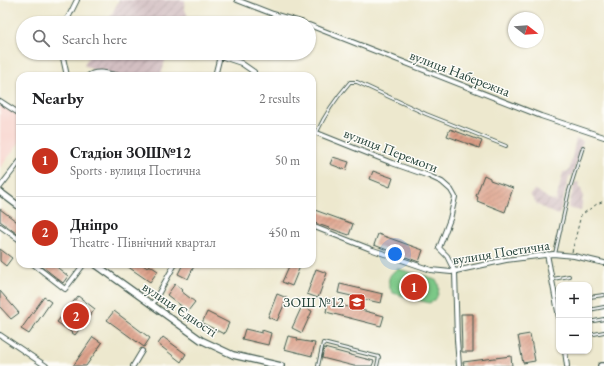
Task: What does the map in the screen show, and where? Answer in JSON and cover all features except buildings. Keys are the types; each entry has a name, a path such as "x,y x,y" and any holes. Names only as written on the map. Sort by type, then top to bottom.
{"street":[{"path":"69,16 76,0"},
{"path":"237,0 280,16"},
{"name":"вулиця Набережна","path":"316,28 541,116 604,137"},
{"path":"64,60 66,72"},
{"path":"216,72 218,60"},
{"path":"233,60 241,63 254,72"},
{"path":"0,101 16,111"},
{"name":"вулиця Перемоги","path":"317,132 392,163 429,176 442,182 451,190 455,197 450,219 439,248 447,256 455,272"},
{"path":"0,187 16,166"},
{"path":"0,192 16,204"},
{"path":"0,226 16,237"},
{"name":"вулиця Поетична","path":"316,227 431,270 455,272 506,260 547,254 571,256 604,263"},
{"path":"547,254 556,296"},
{"path":"38,268 65,289 81,268"},
{"name":"вулиця Єдності","path":"101,268 201,340 233,355 281,366"},
{"path":"152,305 173,268"},
{"path":"455,272 456,340 459,366"},
{"path":"0,335 46,366"},
{"path":"133,366 142,351"},
{"path":"566,354 568,366"},
{"path":"250,366 253,359"}],"lane":[{"path":"317,132 325,115 345,87 350,82 357,82 426,114 506,146"},
{"path":"555,254 569,191 583,147"},
{"path":"552,279 569,276"},
{"path":"592,297 604,295"},
{"path":"592,309 604,307"},
{"path":"592,321 604,319"},
{"path":"592,334 604,332"},
{"path":"318,366 323,343 379,357 377,366"}],"path":[{"path":"571,256 581,215 604,201"}],"shaded area":[{"path":"119,0 185,0 184,7 188,16 111,16"},
{"path":"87,60 165,60 162,72 97,72 84,65"},
{"path":"0,102 16,113 16,147 0,168"},
{"path":"576,139 583,141 573,176 569,177 559,215 538,205 530,195 535,189 549,199 556,201 563,172 569,171"},
{"path":"575,182 580,183 579,188 581,189 583,195 581,211 568,208"}],"green space":[{"path":"398,269 426,276 437,281 439,290 435,300 429,303 393,293 389,286 389,280 394,271"}],"place":[{"name":"Стадіон ЗОШ№12","path":"414,287"},
{"name":"ЗОШ №12","path":"357,302"},
{"name":"Дніпро","path":"76,316"}]}
